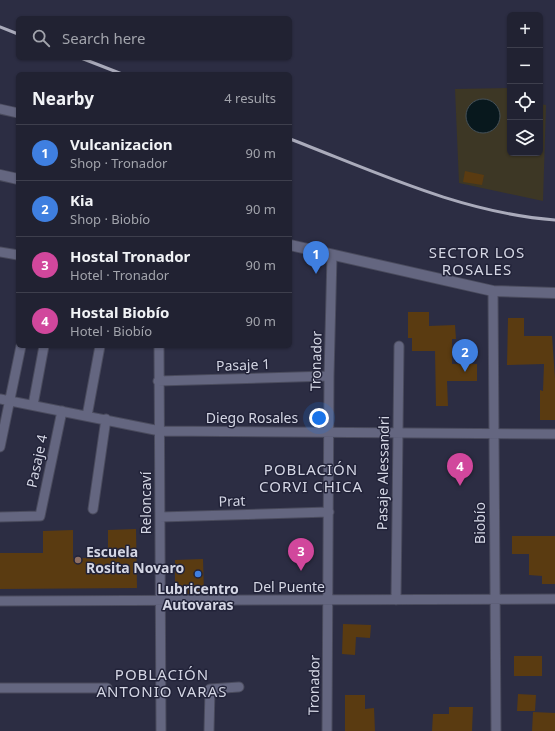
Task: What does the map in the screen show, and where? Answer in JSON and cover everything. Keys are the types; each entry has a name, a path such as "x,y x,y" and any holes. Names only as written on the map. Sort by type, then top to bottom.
{"main road":[{"path":"0,175 16,179"},
{"path":"292,245 493,291 555,293"}],"street":[{"path":"0,109 16,113"},
{"path":"0,252 16,254"},
{"name":"Tronador","path":"327,731 330,432 329,376 332,255"},
{"name":"Biobío","path":"493,291 496,731"},
{"name":"Pasaje Alessandri","path":"396,600 399,346"},
{"path":"0,447 5,400 20,348"},
{"path":"33,405 44,348"},
{"path":"87,416 100,348"},
{"name":"Reloncaví","path":"159,348 161,731"},
{"name":"Pasaje 1","path":"158,381 329,376"},
{"name":"Diego Rosales","path":"5,400 160,431 555,434"},
{"name":"Pasaje 4","path":"0,517 40,516 62,411"},
{"path":"93,509 106,419"},
{"name":"Prat","path":"160,517 329,512"},
{"name":"Del Puente","path":"0,601 555,599"},
{"path":"209,731 210,689 239,687"},
{"path":"0,688 107,688"}],"shaded area":[{"path":"507,88 507,156 543,156 543,104 546,105 543,201 459,183 455,89"},
{"path":"483,99 495,104 500,116 495,128 483,133 471,128 466,116 471,104"}],"building":[{"path":"465,171 484,175 482,185 463,182"},
{"path":"408,312 429,312 429,326 455,325 456,339 452,339 452,364 477,364 477,381 447,381 448,406 436,406 435,351 412,351 412,338 408,338"},
{"path":"508,318 524,318 524,336 552,336 555,378 555,420 540,420 540,390 543,391 544,364 507,365"},
{"path":"136,529 137,588 0,589 0,553 43,553 43,531 73,530 73,558 108,558 108,530"},
{"path":"512,536 555,536 555,584 542,584 542,576 529,575 529,554 512,554"},
{"path":"203,559 204,594 175,594 175,560"},
{"path":"343,624 371,625 370,638 356,637 355,655 342,654"},
{"path":"514,656 542,656 542,676 514,676"},
{"path":"518,694 536,695 535,711 517,711"},
{"path":"345,695 365,695 365,709 374,708 375,731 345,731"},
{"path":"449,707 473,707 472,731 432,731 433,714 449,714"},
{"path":"533,712 555,713 555,731 532,731"}],"railway":[{"path":"0,27 16,33"},
{"path":"86,60 117,72"},
{"path":"292,140 387,177 453,200 520,216 555,220"}],"place":[{"name":"Vulcanizacion","path":"316,274"},
{"name":"Kia","path":"465,372"},
{"name":"Hostal Biobío","path":"460,486"},
{"name":"Escuela Rosita Novaro","path":"78,560"},
{"name":"Hostal Tronador","path":"301,571"},
{"name":"Lubricentro Autovaras","path":"198,574"}],"district":[{"name":"SECTOR LOS ROSALES","path":"477,262"},
{"name":"POBLACIÓN CORVI CHICA","path":"311,478"},
{"name":"POBLACIÓN ANTONIO VARAS","path":"162,684"}]}
